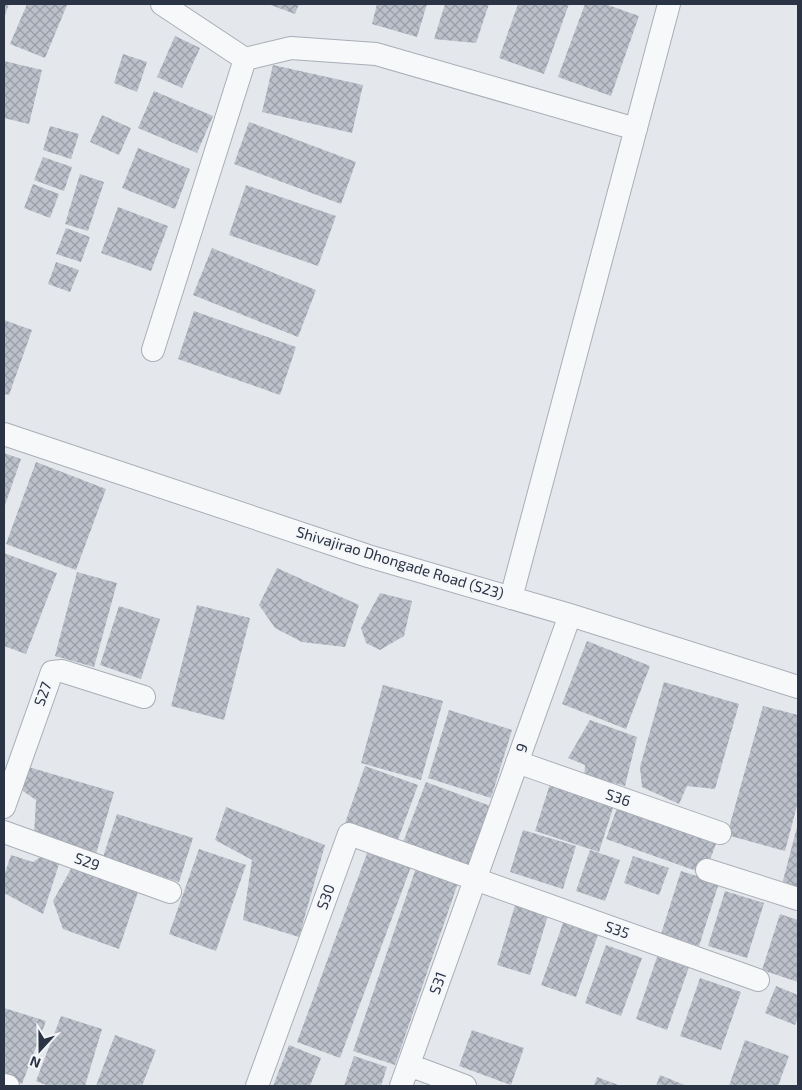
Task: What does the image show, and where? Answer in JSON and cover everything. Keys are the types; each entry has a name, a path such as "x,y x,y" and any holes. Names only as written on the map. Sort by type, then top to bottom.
{"street":[{"path":"162,4 245,59 290,48 376,54 636,129"},
{"path":"511,598 669,4"},
{"path":"153,350 245,59"},
{"name":"Shivajirao Dhongade Road (S23)","path":"4,434 368,556 570,615 798,688"},
{"name":"9","path":"475,880 570,615"},
{"name":"S27","path":"4,807 52,672 62,671 144,696"},
{"name":"S36","path":"517,762 720,832"},
{"name":"S29","path":"4,832 170,892"},
{"name":"S30","path":"256,1086 349,834 475,880"},
{"path":"707,870 798,899"},
{"name":"S35","path":"475,880 758,980"},
{"name":"S31","path":"401,1086 475,880"},
{"path":"409,1064 465,1086"},
{"path":"4,1085 8,1086"}],"building":[{"path":"4,4 9,4 4,18"},
{"path":"27,4 67,5 45,58 10,44"},
{"path":"268,4 299,4 295,14"},
{"path":"377,4 427,4 417,37 372,24"},
{"path":"445,4 489,4 476,43 434,39"},
{"path":"518,4 569,4 544,74 499,58"},
{"path":"585,4 605,4 639,16 611,96 558,77"},
{"path":"175,36 200,48 182,88 157,77"},
{"path":"123,54 147,62 137,92 114,83"},
{"path":"4,61 42,70 29,124 4,118"},
{"path":"273,65 363,85 352,133 262,112"},
{"path":"154,91 213,116 197,153 138,128"},
{"path":"102,115 131,128 119,155 90,142"},
{"path":"249,122 356,162 341,204 234,164"},
{"path":"50,126 79,134 71,159 43,150"},
{"path":"138,148 190,169 175,209 122,188"},
{"path":"43,157 72,167 64,191 34,180"},
{"path":"80,174 104,182 88,231 65,224"},
{"path":"33,184 59,194 50,218 24,208"},
{"path":"246,185 336,216 318,266 229,235"},
{"path":"118,207 168,226 151,271 101,253"},
{"path":"66,228 90,237 81,262 56,254"},
{"path":"212,248 316,290 298,337 193,295"},
{"path":"56,262 79,270 70,292 48,284"},
{"path":"194,311 296,347 280,395 178,359"},
{"path":"4,320 32,330 9,395 4,394"},
{"path":"4,453 21,459 4,508"},
{"path":"36,462 106,489 76,570 6,544"},
{"path":"4,553 57,573 26,654 4,646"},
{"path":"277,568 359,605 345,647 302,642 275,628 259,605"},
{"path":"77,572 117,583 94,667 55,656"},
{"path":"380,593 412,601 404,636 380,650 366,643 361,628"},
{"path":"197,605 250,618 224,720 171,706"},
{"path":"119,606 160,619 141,679 100,665"},
{"path":"587,641 650,666 626,729 562,704"},
{"path":"664,682 739,704 715,789 687,786 679,804 642,787 640,767"},
{"path":"383,685 443,701 421,780 361,763"},
{"path":"763,706 798,715 798,802 785,851 727,835"},
{"path":"449,710 512,730 491,798 428,778"},
{"path":"590,720 637,737 625,786 611,782 609,787 584,780 585,765 568,758"},
{"path":"25,766 114,792 96,854 34,834 36,800 17,787"},
{"path":"365,766 418,785 396,845 344,826"},
{"path":"551,781 615,802 599,852 535,831"},
{"path":"426,782 493,807 470,870 402,845"},
{"path":"619,802 718,838 705,874 606,839"},
{"path":"226,807 325,845 299,937 243,920 252,860 215,840"},
{"path":"117,814 193,838 179,882 103,857"},
{"path":"798,823 798,900 779,896"},
{"path":"523,830 576,846 563,889 510,872"},
{"path":"369,848 412,864 340,1058 297,1042"},
{"path":"199,849 246,865 216,951 169,934"},
{"path":"590,850 620,860 605,901 576,891"},
{"path":"11,855 33,862 42,856 60,861 43,914 4,893 4,876"},
{"path":"633,856 669,868 659,895 624,883"},
{"path":"72,867 140,886 119,949 63,929 53,901"},
{"path":"416,868 458,883 395,1065 353,1051"},
{"path":"681,871 719,883 699,946 661,934"},
{"path":"725,891 764,903 747,958 708,946"},
{"path":"516,902 549,912 530,975 497,965"},
{"path":"780,914 798,920 798,982 762,970"},
{"path":"563,923 598,935 576,997 541,985"},
{"path":"606,945 642,958 621,1016 585,1003"},
{"path":"657,957 689,967 667,1030 636,1019"},
{"path":"700,978 741,992 721,1050 680,1036"},
{"path":"776,986 798,995 798,1018 795,1025 765,1013"},
{"path":"4,1008 46,1021 22,1084 4,1077"},
{"path":"61,1016 102,1029 85,1086 49,1086 36,1081"},
{"path":"472,1030 524,1048 511,1085 459,1066"},
{"path":"115,1035 156,1050 142,1086 96,1086"},
{"path":"745,1040 789,1056 778,1086 729,1086"},
{"path":"289,1045 321,1058 310,1086 273,1086"},
{"path":"354,1056 387,1067 381,1086 344,1086"},
{"path":"660,1075 687,1086 656,1086"},
{"path":"597,1077 621,1086 594,1086"}]}
